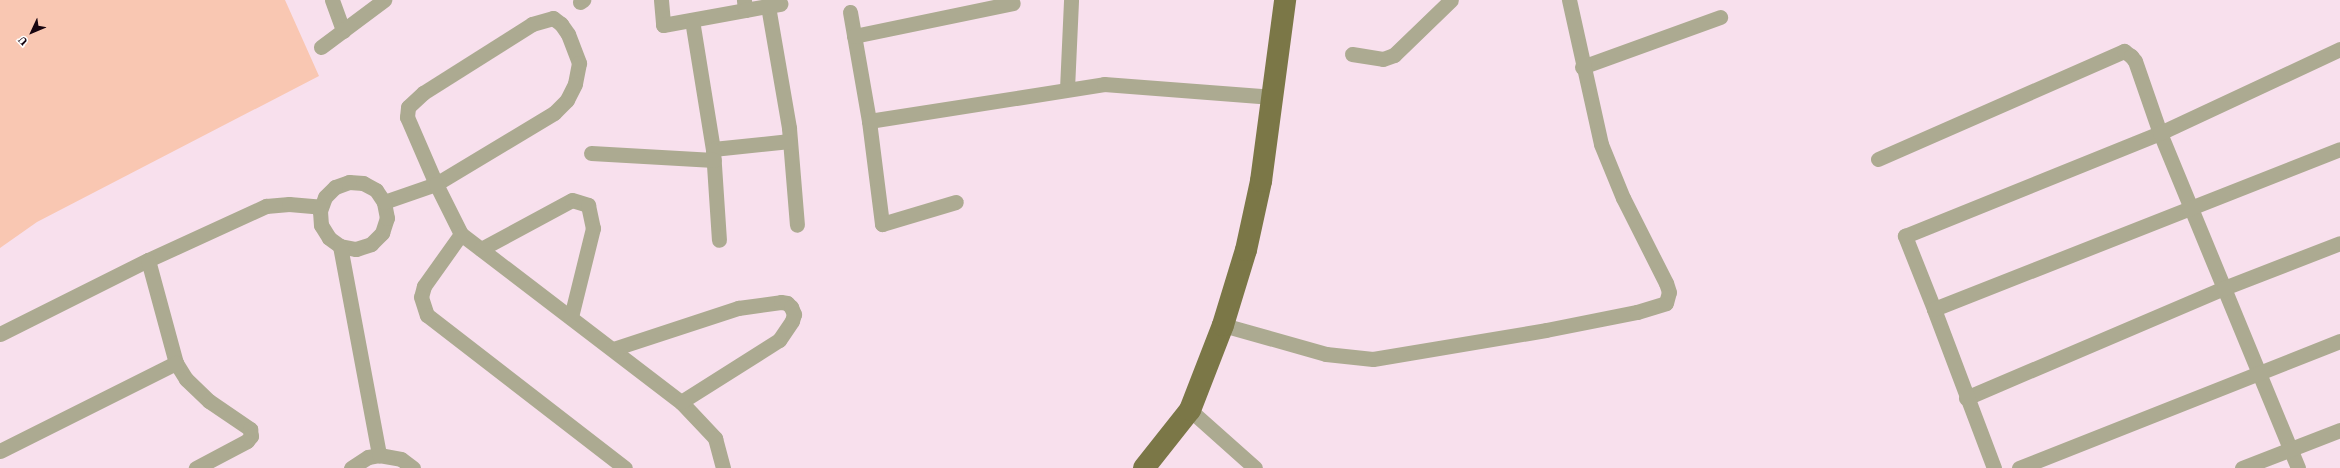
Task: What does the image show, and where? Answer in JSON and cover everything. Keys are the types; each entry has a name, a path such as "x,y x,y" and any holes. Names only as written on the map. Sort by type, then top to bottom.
{"main road":[{"path":"1144,468 1190,410 1223,325 1246,250 1261,181 1285,0"}],"street":[{"path":"332,0 343,31"},
{"path":"322,47 384,0"},
{"path":"661,0 663,25 692,20 745,5 774,5 790,141 797,225"},
{"path":"1067,89 1071,0"},
{"path":"1352,54 1383,59 1394,55 1451,0"},
{"path":"1223,325 1326,354 1373,359 1546,330 1637,312 1666,303 1669,292 1666,283 1623,198 1601,144 1582,67 1569,0"},
{"path":"854,36 1013,3"},
{"path":"850,12 869,121 882,224 956,202"},
{"path":"1582,67 1720,17"},
{"path":"384,202 436,184 554,113 567,100 576,79 579,64 561,24 553,18 532,24 423,93 408,107 408,121 436,184 461,234 681,402 715,438 723,468"},
{"path":"692,20 714,154 719,240"},
{"path":"1994,468 1905,236 2160,133 2340,49"},
{"path":"1878,159 2124,51 2135,61 2160,133 2190,208 2298,468"},
{"path":"869,121 1104,84 1272,97"},
{"path":"591,153 714,154 790,141"},
{"path":"1934,310 2340,149"},
{"path":"349,182 363,183 370,186 384,202 387,218 382,233 371,244 356,249 340,246 329,238 322,225 321,207 325,197 335,187 349,182"},
{"path":"481,249 572,200 588,205 593,228 571,317"},
{"path":"0,334 148,260 259,208 289,204 321,207"},
{"path":"461,234 424,286 421,297 427,315 625,468"},
{"path":"1966,398 2224,288 2340,243"},
{"path":"340,246 379,455"},
{"path":"148,260 176,363 186,379 209,401 250,429 251,436 248,441 196,468"},
{"path":"613,349 738,308 787,302 792,308 794,314 792,321 780,340 681,402"},
{"path":"2019,468 2340,341"},
{"path":"0,451 176,363"},
{"path":"1190,410 1255,468"},
{"path":"2242,468 2340,430"},
{"path":"351,468 368,457 379,455 401,459 413,468"}],"shaded area":[{"path":"0,0 285,0 319,76 37,222 0,248"}]}
